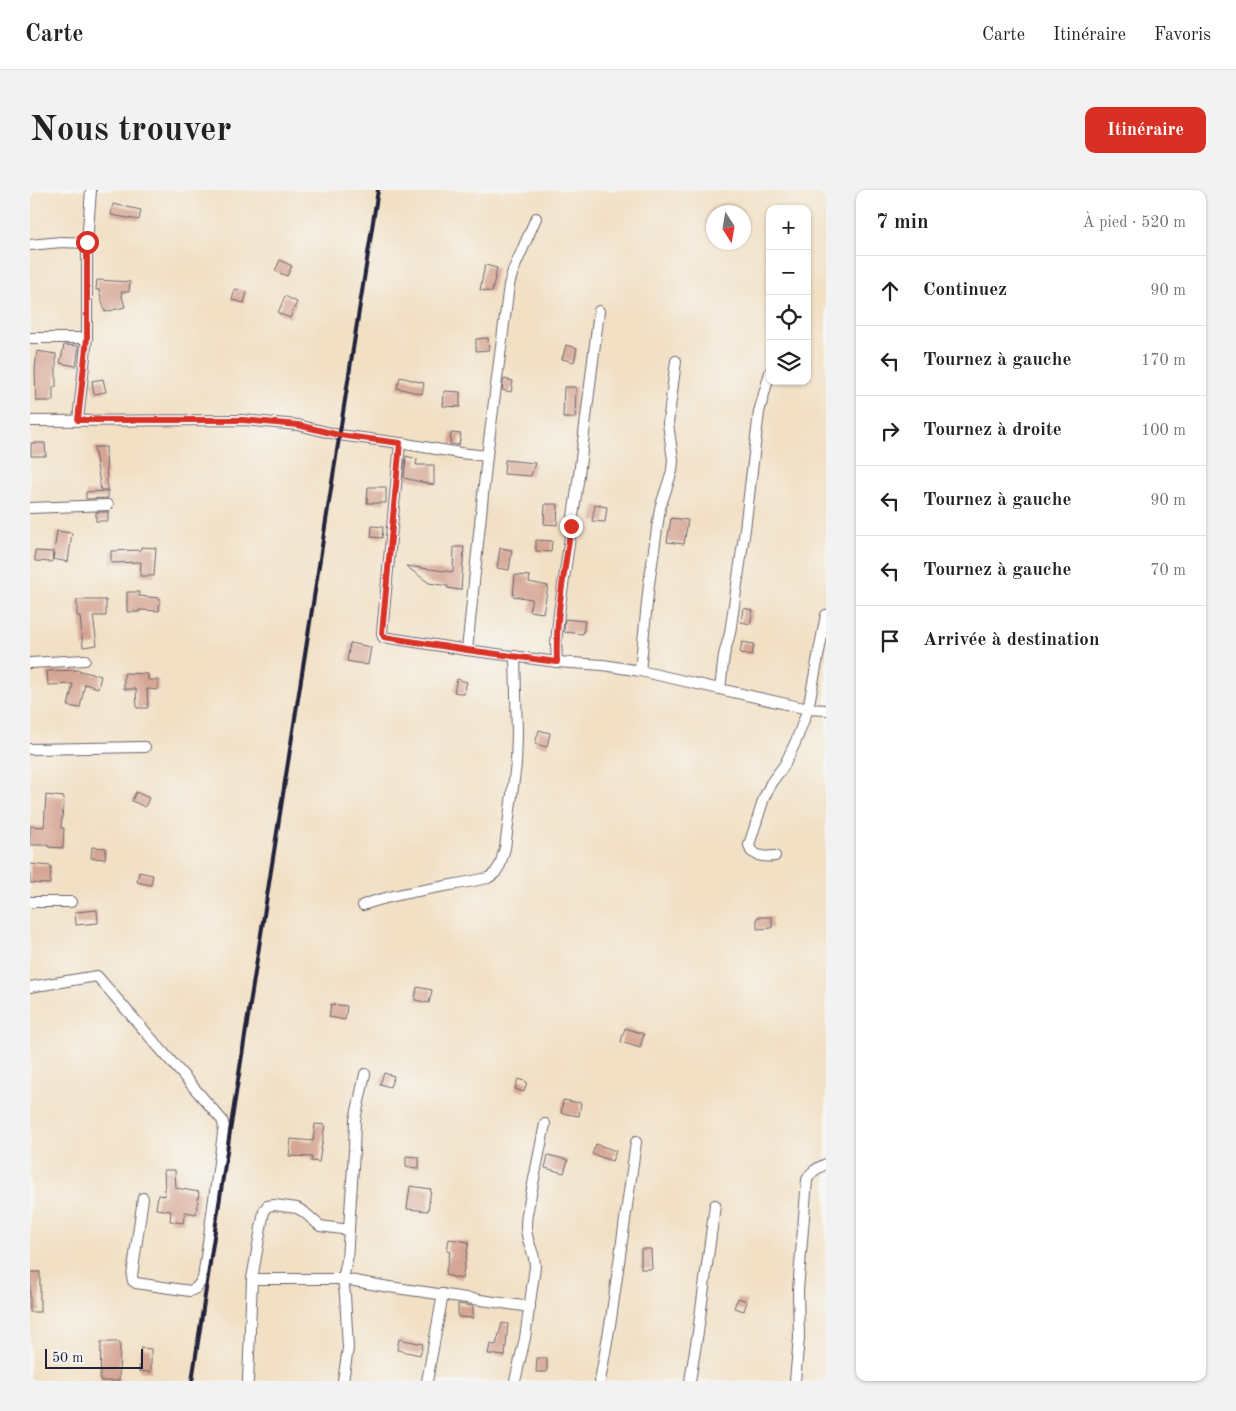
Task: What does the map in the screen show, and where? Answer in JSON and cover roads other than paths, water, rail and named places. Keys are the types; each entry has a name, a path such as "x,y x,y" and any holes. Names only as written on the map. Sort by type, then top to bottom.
{"street":[{"path":"78,420 87,338 87,242 91,190"},
{"path":"467,650 509,285 513,271 536,218"},
{"path":"30,245 87,242"},
{"path":"557,662 556,643 559,613 579,475 599,311"},
{"path":"30,338 87,338"},
{"path":"640,671 649,584 660,508 672,471 673,460 668,423 676,361"},
{"path":"720,689 724,654 730,633 744,538 759,412 766,385"},
{"path":"30,421 243,420 298,425 339,435 488,456"},
{"path":"400,443 382,633 384,637 557,662 603,665 640,671 808,709 826,710"},
{"path":"30,508 108,505"},
{"path":"775,856 756,855 751,851 749,845 764,798 796,741 808,709 826,615"},
{"path":"363,905 402,894 488,878 495,873 500,865 505,848 516,764 517,734 514,656"},
{"path":"30,663 85,660"},
{"path":"30,749 145,747"},
{"path":"30,902 71,902"},
{"path":"30,987 97,976 222,1120 224,1126 203,1279 196,1288 190,1291 133,1281 132,1276 143,1198"},
{"path":"343,1381 348,1348 343,1279 347,1260 355,1120 365,1074"},
{"path":"515,1381 530,1307 535,1256 527,1235 526,1225 545,1124"},
{"path":"600,1381 611,1319 636,1142"},
{"path":"795,1381 799,1338 798,1290 807,1180 815,1170 826,1164"},
{"path":"690,1381 715,1205"},
{"path":"248,1381 252,1279 264,1211 267,1206 297,1208 320,1226 349,1230"},
{"path":"252,1279 343,1279 530,1307"},
{"path":"427,1381 443,1294"}],"railway":[{"path":"192,1381 378,190"}]}
